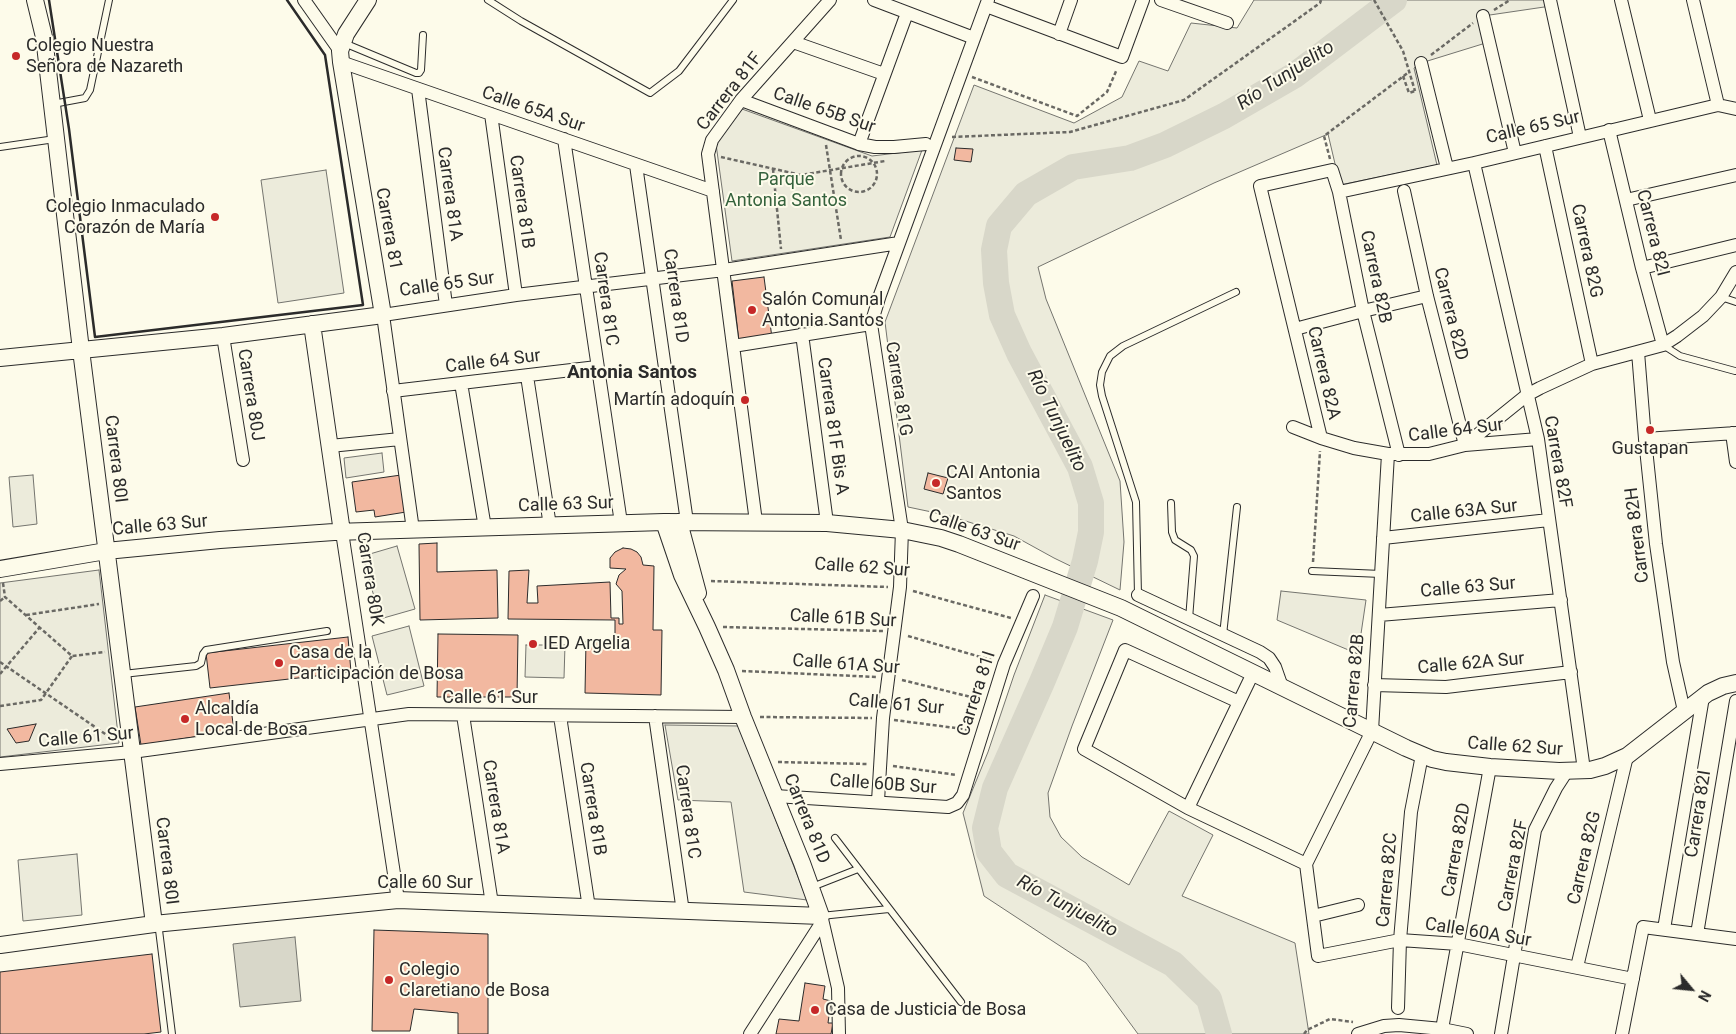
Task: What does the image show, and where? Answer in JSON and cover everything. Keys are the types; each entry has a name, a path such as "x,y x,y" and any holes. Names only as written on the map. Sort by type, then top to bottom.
{"street":[{"name":"Carrera 80I","path":"35,0 44,37 80,350 156,927"},
{"path":"304,0 341,52"},
{"path":"341,52 349,27 368,0"},
{"name":"Carrera 81F","path":"756,522 708,154 712,140 741,100 830,0"},
{"path":"874,0 974,38"},
{"path":"1059,34 1071,0"},
{"path":"987,3 1059,34 1122,57 1143,0"},
{"path":"1161,0 1228,23"},
{"path":"1550,0 1580,137"},
{"path":"1621,0 1650,120"},
{"path":"1693,0 1718,104"},
{"name":"Carrera 81G","path":"878,801 883,718 900,587 902,530 871,324 932,141 962,72 987,3"},
{"path":"859,144 907,13"},
{"path":"1483,16 1516,153"},
{"path":"793,42 884,74"},
{"name":"Calle 65A Sur","path":"341,52 418,89 713,191"},
{"name":"Carrera 81","path":"341,52 394,391 413,530"},
{"path":"1421,63 1447,168"},
{"name":"Carrera 81A","path":"418,89 446,305"},
{"name":"Calle 65B Sur","path":"741,100 859,144 875,147 894,147 932,141"},
{"name":"Calle 65 Sur","path":"1339,192 1474,163 1718,104 1736,110"},
{"name":"Carrera 81B","path":"491,114 516,295"},
{"name":"Carrera 82I","path":"1609,130 1642,268 1663,344"},
{"name":"Carrera 81C","path":"564,139 621,523"},
{"name":"Carrera 82G","path":"1545,146 1592,364"},
{"name":"Carrera 82F","path":"1474,163 1538,439 1584,770"},
{"name":"Carrera 81D","path":"636,164 652,279 682,575 726,670 822,919 838,988 839,1034"},
{"name":"Carrera 82A","path":"1321,438 1260,186 1332,170"},
{"name":"Carrera 82B","path":"1306,864 1372,731 1383,538 1393,455 1339,192 1332,170"},
{"path":"1626,200 1736,175"},
{"name":"Carrera 82D","path":"1404,191 1427,296 1465,445"},
{"name":"Calle 65 Sur","path":"0,358 223,336 516,295 724,270 899,243"},
{"path":"1642,268 1736,245"},
{"path":"1465,445 1527,395 1592,364 1663,344 1702,316 1721,297 1736,272"},
{"path":"1295,329 1427,296"},
{"name":"Carrera 80K","path":"312,324 398,900"},
{"path":"733,346 871,324"},
{"name":"Carrera 81F Bis A","path":"802,334 827,523"},
{"name":"Carrera 80J","path":"223,336 243,460"},
{"name":"Carrera 82H","path":"1638,352 1644,439 1663,598 1673,662 1684,711"},
{"name":"Calle 64 Sur","path":"394,391 597,367"},
{"path":"527,376 550,526"},
{"path":"460,384 485,528"},
{"name":"Calle 64 Sur","path":"1293,427 1354,448 1393,455 1429,454 1465,445 1538,439"},
{"path":"1644,439 1734,433 1736,462"},
{"path":"330,446 400,439"},
{"name":"Calle 63A Sur","path":"1383,538 1549,520"},
{"name":"Carrera 81D","path":"677,522 707,627"},
{"name":"Calle 63 Sur","path":"1,572 106,551 220,540 342,532 621,523 827,523 902,530 941,538 1121,608"},
{"path":"1138,595 1260,652 1269,658 1282,687"},
{"name":"Carrera 81I","path":"957,803 963,795 1004,664 1033,596"},
{"name":"Calle 63 Sur","path":"1379,616 1561,600"},
{"name":"Calle 62 Sur","path":"1121,608 1422,755 1446,762 1490,767 1568,771 1605,766 1627,756 1703,697 1716,689 1736,683"},
{"path":"1239,702 1125,650 1084,749 1188,808 1306,864 1313,916 1358,905"},
{"name":"Calle 62A Sur","path":"1374,685 1446,688 1571,672"},
{"path":"1188,808 1254,673"},
{"path":"1664,929 1703,697"},
{"name":"Carrera 82I","path":"1697,934 1736,701"},
{"name":"Calle 61 Sur","path":"0,764 132,752 409,714 743,717"},
{"name":"Carrera 81A","path":"463,715 492,904"},
{"name":"Carrera 81B","path":"560,716 589,908"},
{"name":"Carrera 81C","path":"655,716 683,912"},
{"name":"Carrera 82C","path":"1398,1008 1400,940 1411,812 1422,755"},
{"name":"Carrera 82G","path":"1577,967 1627,756"},
{"name":"Carrera 82D","path":"1442,1029 1490,767"},
{"name":"Carrera 82F","path":"1500,1034 1535,830 1556,788 1568,771"},
{"name":"Calle 60B Sur","path":"775,796 878,801 948,807 957,803"},
{"name":"Calle 60 Sur","path":"0,944 398,900 822,919"},
{"name":"Calle 60A Sur","path":"1313,916 1318,956 1400,940 1458,944 1633,979"},
{"path":"750,1034 822,919"},
{"path":"1622,1034 1644,926 1736,939"},
{"path":"1358,1028 1399,1024 1467,1034"}],"lane":[{"path":"52,104 85,98 90,90 109,0"},
{"path":"488,0 521,21 650,93 679,71 733,0"},
{"path":"341,52 419,73 421,70 423,34"},
{"path":"0,146 56,139"},
{"path":"1138,595 1136,502 1102,396 1100,386 1102,372 1110,356 1124,346 1236,292"},
{"path":"1721,297 1736,302"},
{"path":"1663,344 1680,356 1734,371"},
{"path":"1170,503 1172,532 1175,540 1191,550 1194,556 1189,619"},
{"path":"1224,635 1237,507"},
{"path":"1312,571 1381,574"},
{"path":"122,674 196,666 200,663 206,650 327,631"},
{"path":"835,838 960,1002"},
{"path":"811,887 858,869"},
{"path":"822,919 888,909"},
{"path":"156,927 172,1034"}],"path":[{"path":"932,141 1070,132 1184,100 1320,3 1321,0"},
{"path":"1374,0 1403,51 1414,91 1409,93 1404,76"},
{"path":"962,72 1077,116 1107,92 1122,57"},
{"path":"824,131 843,252"},
{"path":"1324,136 1332,170"},
{"path":"708,154 801,175 891,160"},
{"path":"857,156 866,157 874,164 877,175 876,181 868,189 856,191 846,185 843,180 843,168 848,160 857,156"},
{"path":"773,169 782,260"},
{"name":"Carrera 82A","path":"1312,571 1321,438"},
{"path":"1,572 5,597 72,656 119,651"},
{"name":"Calle 62 Sur","path":"695,580 900,587 1022,621"},
{"path":"0,601 5,597"},
{"path":"26,616 112,601"},
{"path":"0,674 40,627"},
{"name":"Calle 61B Sur","path":"707,627 894,632 1004,664"},
{"path":"0,706 41,700 72,656"},
{"path":"0,662 132,752"},
{"name":"Calle 61A Sur","path":"726,670 888,677 992,702"},
{"name":"Calle 61 Sur","path":"743,717 883,718 982,732"},
{"path":"1304,1034 1307,1030 1330,1019 1358,1028"}],"green space":[{"path":"1254,0 1550,0 1551,6 1483,16 1489,42 1421,63 1414,68 1437,165 1340,185 1328,134 1214,183 1038,267 1046,299 1120,481 1124,542 1120,590 1014,536 946,515 908,507 885,322 974,85 1074,123 1122,97 1139,61 1168,71 1191,23 1237,28"},
{"name":"Parque Antonia Santos","path":"742,109 872,156 922,150 890,237 732,261 716,144"},
{"path":"326,170 344,293 278,303 261,180"},
{"path":"382,453 384,472 346,478 344,458"},
{"path":"33,475 37,524 13,527 9,477"},
{"path":"397,546 415,609 380,619 363,556"},
{"path":"99,570 119,743 0,757 0,583"},
{"path":"1281,591 1366,600 1358,654 1277,620"},
{"path":"1045,595 1113,620 1048,793 1050,817 1061,837 1082,857 1129,885 1169,811 1213,835 1182,896 1295,943 1309,1034 1138,1034 1086,963 984,896 963,813 988,752 1014,675"},
{"path":"409,626 424,686 387,695 372,636"},
{"path":"526,645 565,645 564,678 525,677"},
{"path":"665,725 739,726 807,900 744,892 731,802 678,800"},
{"path":"77,854 82,915 23,921 18,860"}],"shaded area":[{"path":"295,937 301,1001 240,1007 233,944"}],"building":[{"path":"956,148 973,149 971,162 954,160"},
{"name":"Salón Comunal Antonia Santos","path":"764,277 772,338 739,342 732,281"},
{"name":"CAI Antonia Santos","path":"928,473 948,478 943,494 924,489"},
{"path":"401,475 406,512 375,517 374,510 356,512 352,482"},
{"path":"437,543 437,572 497,570 498,618 420,620 419,544"},
{"path":"623,548 637,552 641,557 643,565 654,566 653,630 662,630 661,695 585,693 586,641 615,641 615,620 508,619 509,571 529,570 527,603 538,603 537,586 610,582 611,618 619,618 619,624 623,624 622,591 616,584 619,575 626,569 610,568 610,558 615,552"},
{"path":"438,634 518,635 517,697 437,697"},
{"name":"Casa de la Participación de Bosa","path":"348,637 351,672 210,688 206,653"},
{"name":"Alcaldía Local de Bosa","path":"229,693 234,731 141,745 135,707"},
{"path":"36,724 29,741 16,743 7,729"},
{"path":"374,930 488,934 488,1034 458,1034 458,1013 414,1009 410,1031 372,1031"},
{"path":"152,954 161,1032 144,1034 0,1034 0,972"},
{"name":"Casa de Justicia de Bosa","path":"805,983 825,986 823,999 831,1001 828,1023 833,1023 831,1034 776,1034 779,1019 799,1021"}],"waterway":[{"name":"Río Tunjuelito","path":"1219,1034 1209,999 1173,964 1007,875 989,852 985,828 995,788 1065,627 1085,561 1091,532 1091,503 1080,467 1019,353 1002,315 996,283 994,250 999,226 1026,194 1073,167 1130,158 1165,145 1224,116 1295,75 1394,0"}],"wall":[{"path":"49,0 69,129 95,337 363,305 325,55 287,0"}],"place":[{"name":"Colegio Nuestra Señora de Nazareth","path":"16,56"},
{"name":"Colegio Inmaculado Corazón de María","path":"215,217"},
{"name":"Salón Comunal Antonia Santos","path":"752,310"},
{"name":"Martín adoquín","path":"745,400"},
{"name":"Gustapan","path":"1650,430"},
{"name":"CAI Antonia Santos","path":"936,483"},
{"name":"IED Argelia","path":"533,644"},
{"name":"Casa de la Participación de Bosa","path":"279,663"},
{"name":"Alcaldía Local de Bosa","path":"185,719"},
{"name":"Colegio Claretiano de Bosa","path":"389,980"},
{"name":"Casa de Justicia de Bosa","path":"815,1010"}],"district":[{"name":"Antonia Santos","path":"632,373"}]}
